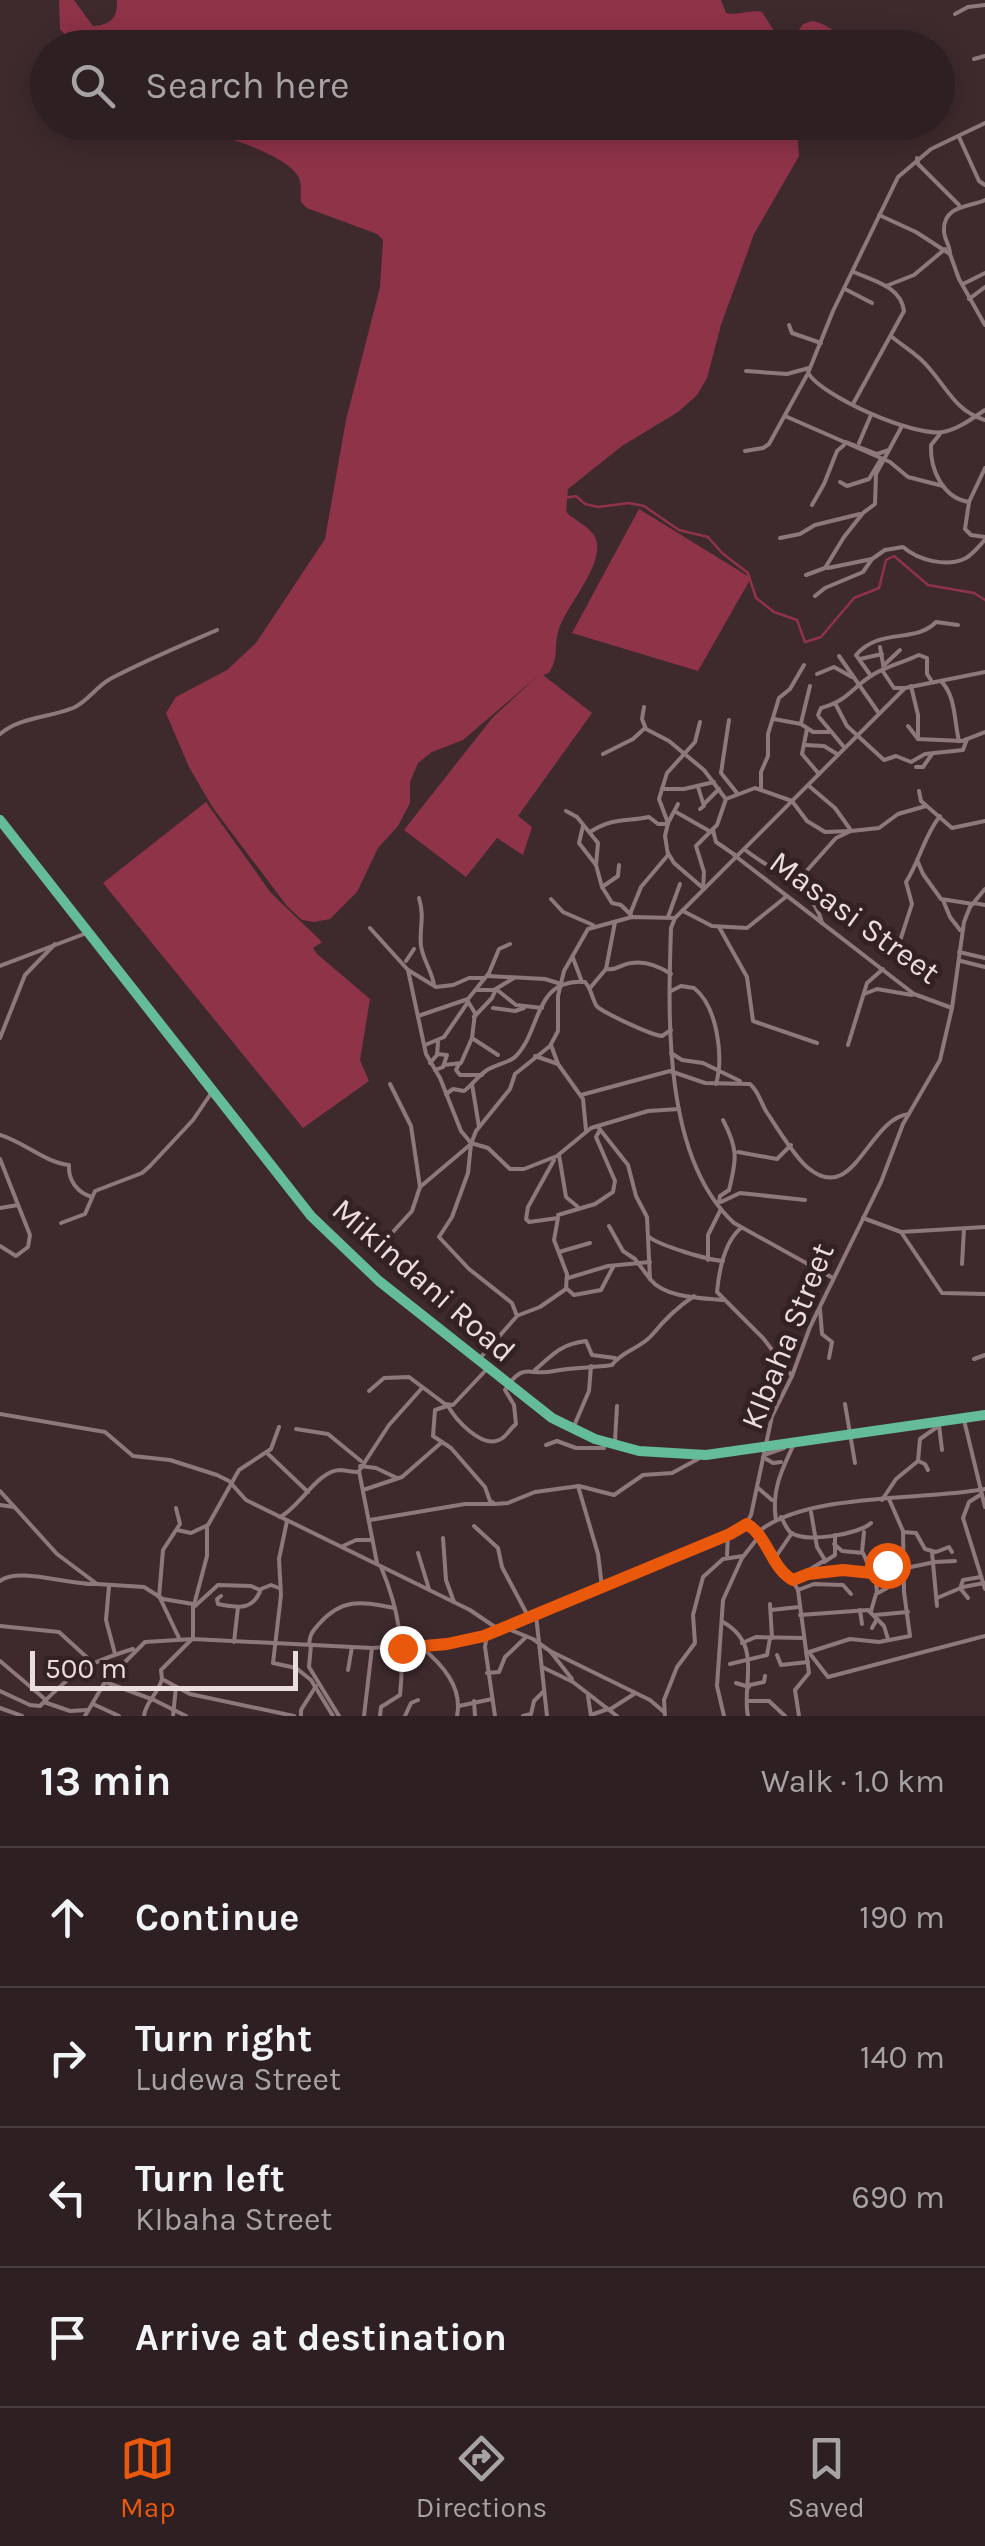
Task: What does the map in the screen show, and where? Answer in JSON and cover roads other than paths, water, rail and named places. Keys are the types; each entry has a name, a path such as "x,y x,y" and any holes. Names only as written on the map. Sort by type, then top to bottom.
{"highway":[{"name":"Mikindani Road","path":"0,820 295,1198 332,1238 507,1385 572,1430 610,1447 650,1453 764,1453 850,1434 985,1415"}],"street":[{"path":"955,14 968,6 985,4"},
{"path":"974,59 985,56"},
{"path":"955,138 985,123"},
{"path":"959,136 979,181 985,185"},
{"path":"744,451 766,448 784,416 898,177 917,158 951,140"},
{"path":"917,158 918,164 959,205"},
{"path":"985,200 959,205 944,227 948,252 985,326"},
{"path":"879,216 948,252"},
{"path":"886,286 948,252"},
{"path":"853,272 886,286 898,294 904,305 902,318 853,404"},
{"path":"963,284 985,273"},
{"path":"969,299 985,287"},
{"path":"845,290 872,303"},
{"path":"789,325 792,333 821,343"},
{"path":"892,337 926,364 950,397 972,418 985,420"},
{"path":"809,370 814,380 871,415 944,432"},
{"path":"746,371 787,374 809,370"},
{"path":"969,502 957,499 943,486 934,470 931,452 934,439 984,411"},
{"path":"857,444 871,415"},
{"path":"784,416 883,460 908,477 943,486"},
{"path":"892,422 898,434"},
{"path":"840,482 847,486 869,479 893,448 904,425"},
{"path":"837,441 857,444 877,454 893,448"},
{"path":"812,505 837,452 845,444"},
{"path":"815,596 862,573 885,550 902,548 924,560 958,560 970,555 985,539 965,531 969,502 985,468"},
{"path":"826,568 863,513 876,503 875,473"},
{"path":"780,538 800,534 816,524 863,513"},
{"path":"806,574 872,559"},
{"path":"838,669 891,634 924,633 936,622 958,626"},
{"path":"0,734 18,722 47,718 78,706 109,680 160,653 217,630"},
{"path":"880,647 883,668 894,688 985,672"},
{"path":"844,747 817,714 823,706 836,705 900,650"},
{"path":"858,656 882,654"},
{"path":"883,668 924,655 928,676 947,687 959,740"},
{"path":"839,656 878,712"},
{"path":"858,656 871,676"},
{"path":"703,889 704,872 696,847 712,830 726,799 738,792 761,788 761,772 768,758 768,734 779,697 790,688 804,665"},
{"path":"816,674 828,668 852,677"},
{"path":"801,724 810,686"},
{"path":"833,1278 741,1228 720,1210 689,1147 671,1053 672,926 675,918 734,855 907,687"},
{"path":"907,687 918,715 918,739"},
{"path":"836,705 856,736 884,760 896,756 911,762 924,754 963,750 967,739"},
{"path":"644,707 645,728 685,755 726,799"},
{"path":"774,719 829,732"},
{"path":"729,720 721,772 738,792"},
{"path":"668,823 660,800 666,773 695,742 700,722"},
{"path":"908,726 918,739"},
{"path":"603,754 645,728"},
{"path":"807,729 802,756 819,774"},
{"path":"918,739 959,740 985,732"},
{"path":"804,745 824,746 838,754"},
{"path":"916,767 923,766 932,754"},
{"path":"662,788 714,782"},
{"path":"698,786 702,806 719,789"},
{"name":"Masasi Street","path":"761,788 792,801 816,828 825,832 852,831"},
{"path":"806,788 835,808 852,831"},
{"path":"919,792 926,806 953,829 985,821"},
{"path":"678,804 665,836 668,853 703,889"},
{"path":"683,911 719,927 750,928 789,896 836,838 852,831 879,828 898,814 926,806"},
{"path":"566,811 590,832 600,850 596,865"},
{"path":"676,812 698,827 712,830"},
{"path":"899,944 912,904 906,882 922,842 940,816"},
{"path":"590,832 613,819 634,822 650,817 658,824 668,823"},
{"path":"583,824 579,843 596,865 602,887 612,903 621,905 632,916"},
{"path":"698,827 703,839"},
{"name":"Masasi Street","path":"712,830 716,842 917,996 952,1008"},
{"path":"742,848 794,886 819,911 822,922"},
{"path":"632,916 641,887 668,853"},
{"path":"918,860 923,874 962,932"},
{"path":"602,887 619,875 620,865"},
{"path":"665,917 680,884"},
{"name":"KIbaha Street","path":"747,1524 772,1416 909,1114 940,1060 966,913 985,889"},
{"path":"419,898 424,913 422,948 434,985"},
{"path":"551,899 564,912 594,925 632,916 675,918"},
{"path":"943,900 985,905"},
{"path":"665,917 672,926"},
{"path":"590,988 606,969 615,922"},
{"path":"517,1316 512,1303 438,1237 452,1217 468,1173 471,1143 479,1127 510,1090 514,1076 551,1045 558,1031 564,971 582,937 594,925"},
{"path":"719,927 747,976 754,1022 817,1043"},
{"path":"370,928 408,970 424,1046 461,1131 471,1143 488,1148 510,1169 558,1156"},
{"path":"0,966 88,933"},
{"path":"0,1038 25,974 55,944"},
{"path":"424,1046 444,1038 499,949 510,944"},
{"path":"405,964 414,949"},
{"path":"959,952 985,958"},
{"path":"573,958 598,1008 625,1019 640,1031 662,1036 671,1030"},
{"path":"959,960 985,968"},
{"path":"606,969 616,970 634,962 654,964 671,974"},
{"path":"848,1045 869,980 883,969"},
{"path":"408,970 434,985 451,986 485,977 545,979 560,985"},
{"path":"477,990 496,989 514,978"},
{"path":"446,1094 453,1089 464,1092 482,1075 516,1056 552,991 560,985 582,982"},
{"path":"671,991 681,986 694,988 712,1010 719,1071 716,1084"},
{"path":"864,994 877,988 917,996"},
{"path":"496,989 524,1008"},
{"path":"474,1017 496,989"},
{"path":"418,1016 467,1001"},
{"path":"467,1001 474,1017 472,1038 456,1070 460,1076 482,1075"},
{"path":"493,1008 542,1008"},
{"path":"472,1038 498,1055"},
{"path":"430,1064 437,1054 438,1042"},
{"path":"551,1045 558,1064 581,1095 586,1130"},
{"path":"671,1053 682,1060 700,1062 757,1090 802,1162 816,1173 840,1178 894,1120 909,1114"},
{"path":"437,1054 447,1055 444,1065"},
{"path":"516,1056 526,1064"},
{"path":"535,1056 558,1064"},
{"path":"435,1070 460,1064"},
{"path":"581,1095 666,1072 716,1084 743,1083"},
{"path":"390,1084 412,1126 420,1188 412,1211 392,1233"},
{"path":"472,1084 479,1127"},
{"path":"61,1223 85,1214 95,1191 150,1166 193,1120 212,1092"},
{"path":"599,1128 596,1136 615,1187 602,1202 529,1222 525,1216 540,1182 558,1156 586,1130 648,1110 680,1109"},
{"path":"718,1203 729,1190 736,1152 723,1120"},
{"path":"599,1128 628,1165 636,1196 648,1219 650,1280"},
{"path":"0,1135 27,1145 55,1163 68,1165 74,1184 92,1197"},
{"path":"420,1188 471,1143"},
{"path":"736,1152 777,1159 791,1145"},
{"path":"558,1156 566,1197 578,1207"},
{"path":"0,1160 28,1229 28,1247 15,1256 0,1246"},
{"path":"718,1203 740,1193 805,1200"},
{"path":"0,1208 18,1204"},
{"path":"708,1260 708,1235 720,1210"},
{"path":"493,1504 482,1483 432,1434 434,1414 436,1408 458,1400 517,1316 540,1307 566,1289 568,1278 554,1240 559,1220 556,1216"},
{"path":"863,1218 901,1232 985,1227"},
{"path":"609,1226 624,1252 638,1262 656,1286 722,1300"},
{"path":"741,1228 729,1242 717,1290 722,1300 763,1338 792,1376"},
{"path":"962,1264 964,1229"},
{"path":"901,1232 942,1293 985,1294"},
{"path":"649,1236 660,1245 723,1261"},
{"path":"559,1252 590,1243"},
{"path":"568,1278 613,1266 650,1262"},
{"path":"566,1289 576,1296 597,1292 604,1287 613,1266"},
{"path":"369,1391 384,1378 404,1376 449,1406 467,1429 488,1442 496,1442 516,1424 514,1405 505,1393 507,1385 522,1372 610,1366 649,1338 672,1310 694,1296"},
{"path":"820,1309 822,1334 833,1344 829,1358"},
{"path":"535,1370 558,1348 580,1341 587,1342 594,1355 616,1359"},
{"path":"974,1359 985,1356"},
{"path":"572,1430 590,1391 591,1366"},
{"path":"380,1716 380,1708 400,1694 402,1648 396,1608 372,1540 361,1491 360,1466 422,1388"},
{"path":"845,1404 855,1462"},
{"path":"546,1446 557,1441 576,1448 610,1447 617,1406"},
{"path":"0,1414 96,1430 114,1437 134,1456 170,1460 213,1473 232,1484 242,1498 502,1629 537,1642 665,1714"},
{"path":"964,1418 985,1507"},
{"path":"941,1423 942,1450"},
{"path":"886,1499 896,1479 918,1461 920,1440 941,1423"},
{"path":"144,1716 162,1679 160,1671 193,1638 207,1526 219,1500 239,1470 267,1453 279,1427"},
{"path":"296,1428 328,1434 360,1466"},
{"path":"361,1491 398,1478 442,1442"},
{"path":"794,1444 784,1462 774,1502 778,1518 792,1533 835,1535 864,1530 871,1523"},
{"path":"267,1453 308,1492"},
{"path":"764,1453 773,1463 784,1462"},
{"path":"370,1520 466,1504 508,1504 535,1492 578,1486 614,1495 643,1476 672,1474 706,1454"},
{"path":"918,1461 928,1470"},
{"path":"280,1516 295,1508 313,1485 338,1470 376,1468 398,1478"},
{"path":"303,1484 313,1485"},
{"path":"578,1486 598,1554 602,1587"},
{"path":"757,1487 774,1502"},
{"path":"724,1716 718,1686 724,1592 759,1533 778,1518 811,1510 983,1490"},
{"path":"937,1598 960,1588 963,1580 983,1583 963,1518 969,1502 983,1490"},
{"path":"0,1491 57,1554 97,1584"},
{"path":"808,1653 850,1639 888,1641 910,1636 903,1532 886,1499"},
{"path":"0,1505 14,1507"},
{"path":"176,1508 180,1521 163,1550 159,1597 181,1640"},
{"path":"811,1510 824,1562"},
{"path":"287,1520 278,1559 280,1589 273,1663 296,1668 316,1686 336,1716"},
{"path":"85,1716 105,1682 145,1642 193,1638 402,1648 487,1634 747,1524 759,1533 781,1573 793,1580 798,1590 808,1662 807,1678 795,1690 798,1716"},
{"path":"177,1530 189,1533 207,1526"},
{"path":"474,1526 498,1548 502,1567 529,1618"},
{"path":"864,1530 862,1552 877,1592 872,1628"},
{"path":"903,1532 916,1533 924,1548 949,1547 952,1552"},
{"path":"774,1559 792,1533"},
{"path":"726,1558 728,1535"},
{"path":"793,1580 834,1555 835,1535"},
{"path":"442,1538 447,1556 445,1573 454,1602"},
{"path":"343,1546 356,1540 372,1540"},
{"path":"834,1544 842,1551 862,1552"},
{"path":"932,1550 937,1606"},
{"path":"418,1553 429,1590"},
{"path":"665,1714 664,1700 677,1668 695,1643 693,1615 700,1582 707,1571 726,1558 744,1556"},
{"path":"877,1592 888,1588 893,1573 905,1568 955,1561"},
{"path":"808,1574 843,1570 872,1573 888,1564 905,1568"},
{"path":"0,1581 17,1574 76,1584 144,1587 159,1597 194,1606"},
{"path":"194,1606 218,1584 260,1590"},
{"path":"798,1590 808,1585 842,1584 851,1594"},
{"path":"221,1596 218,1604 251,1606 260,1590 271,1585 280,1589"},
{"path":"109,1586 106,1620 116,1654"},
{"path":"960,1588 968,1598"},
{"path":"336,1716 308,1665 313,1629 324,1615 346,1604 396,1608"},
{"path":"234,1642 238,1607"},
{"path":"730,1664 767,1655 770,1607 799,1607"},
{"path":"800,1615 860,1610 874,1615 908,1612"},
{"path":"860,1610 862,1624"},
{"path":"874,1615 884,1627 888,1641"},
{"path":"536,1616 547,1716"},
{"path":"724,1622 732,1626 742,1642 747,1659 748,1716"},
{"path":"0,1626 58,1632 92,1662"},
{"path":"487,1634 484,1647 496,1716"},
{"path":"808,1653 828,1677 985,1636"},
{"path":"488,1673 498,1672 505,1656 526,1637"},
{"path":"742,1642 756,1637 803,1638"},
{"path":"420,1646 455,1684 457,1716"},
{"path":"0,1691 38,1706 92,1662 138,1647"},
{"path":"348,1670 352,1648"},
{"path":"364,1716 372,1648"},
{"path":"550,1651 574,1682 617,1716"},
{"path":"777,1655 781,1665 808,1662"},
{"path":"0,1661 45,1701 70,1711 91,1707 119,1716"},
{"path":"540,1666 574,1682"},
{"path":"736,1682 750,1686 764,1682 765,1676"},
{"path":"162,1679 190,1694 294,1716"},
{"path":"105,1682 186,1716"},
{"path":"301,1716 300,1710 316,1686"},
{"path":"174,1713 176,1687"},
{"path":"527,1716 544,1692"},
{"path":"588,1695 591,1715 609,1710 634,1694"},
{"path":"459,1706 492,1699"},
{"path":"405,1716 411,1703 418,1700"},
{"path":"474,1701 475,1716"},
{"path":"747,1701 769,1701 785,1716"},
{"path":"0,1708 22,1716"}],"waterway":[{"path":"565,498 576,496 585,504 598,507 629,503 644,506 679,530 708,537 748,573 756,598 774,612 797,620 805,642 821,637 854,598 879,588 886,560 894,556 928,585 974,593 985,600"}]}
